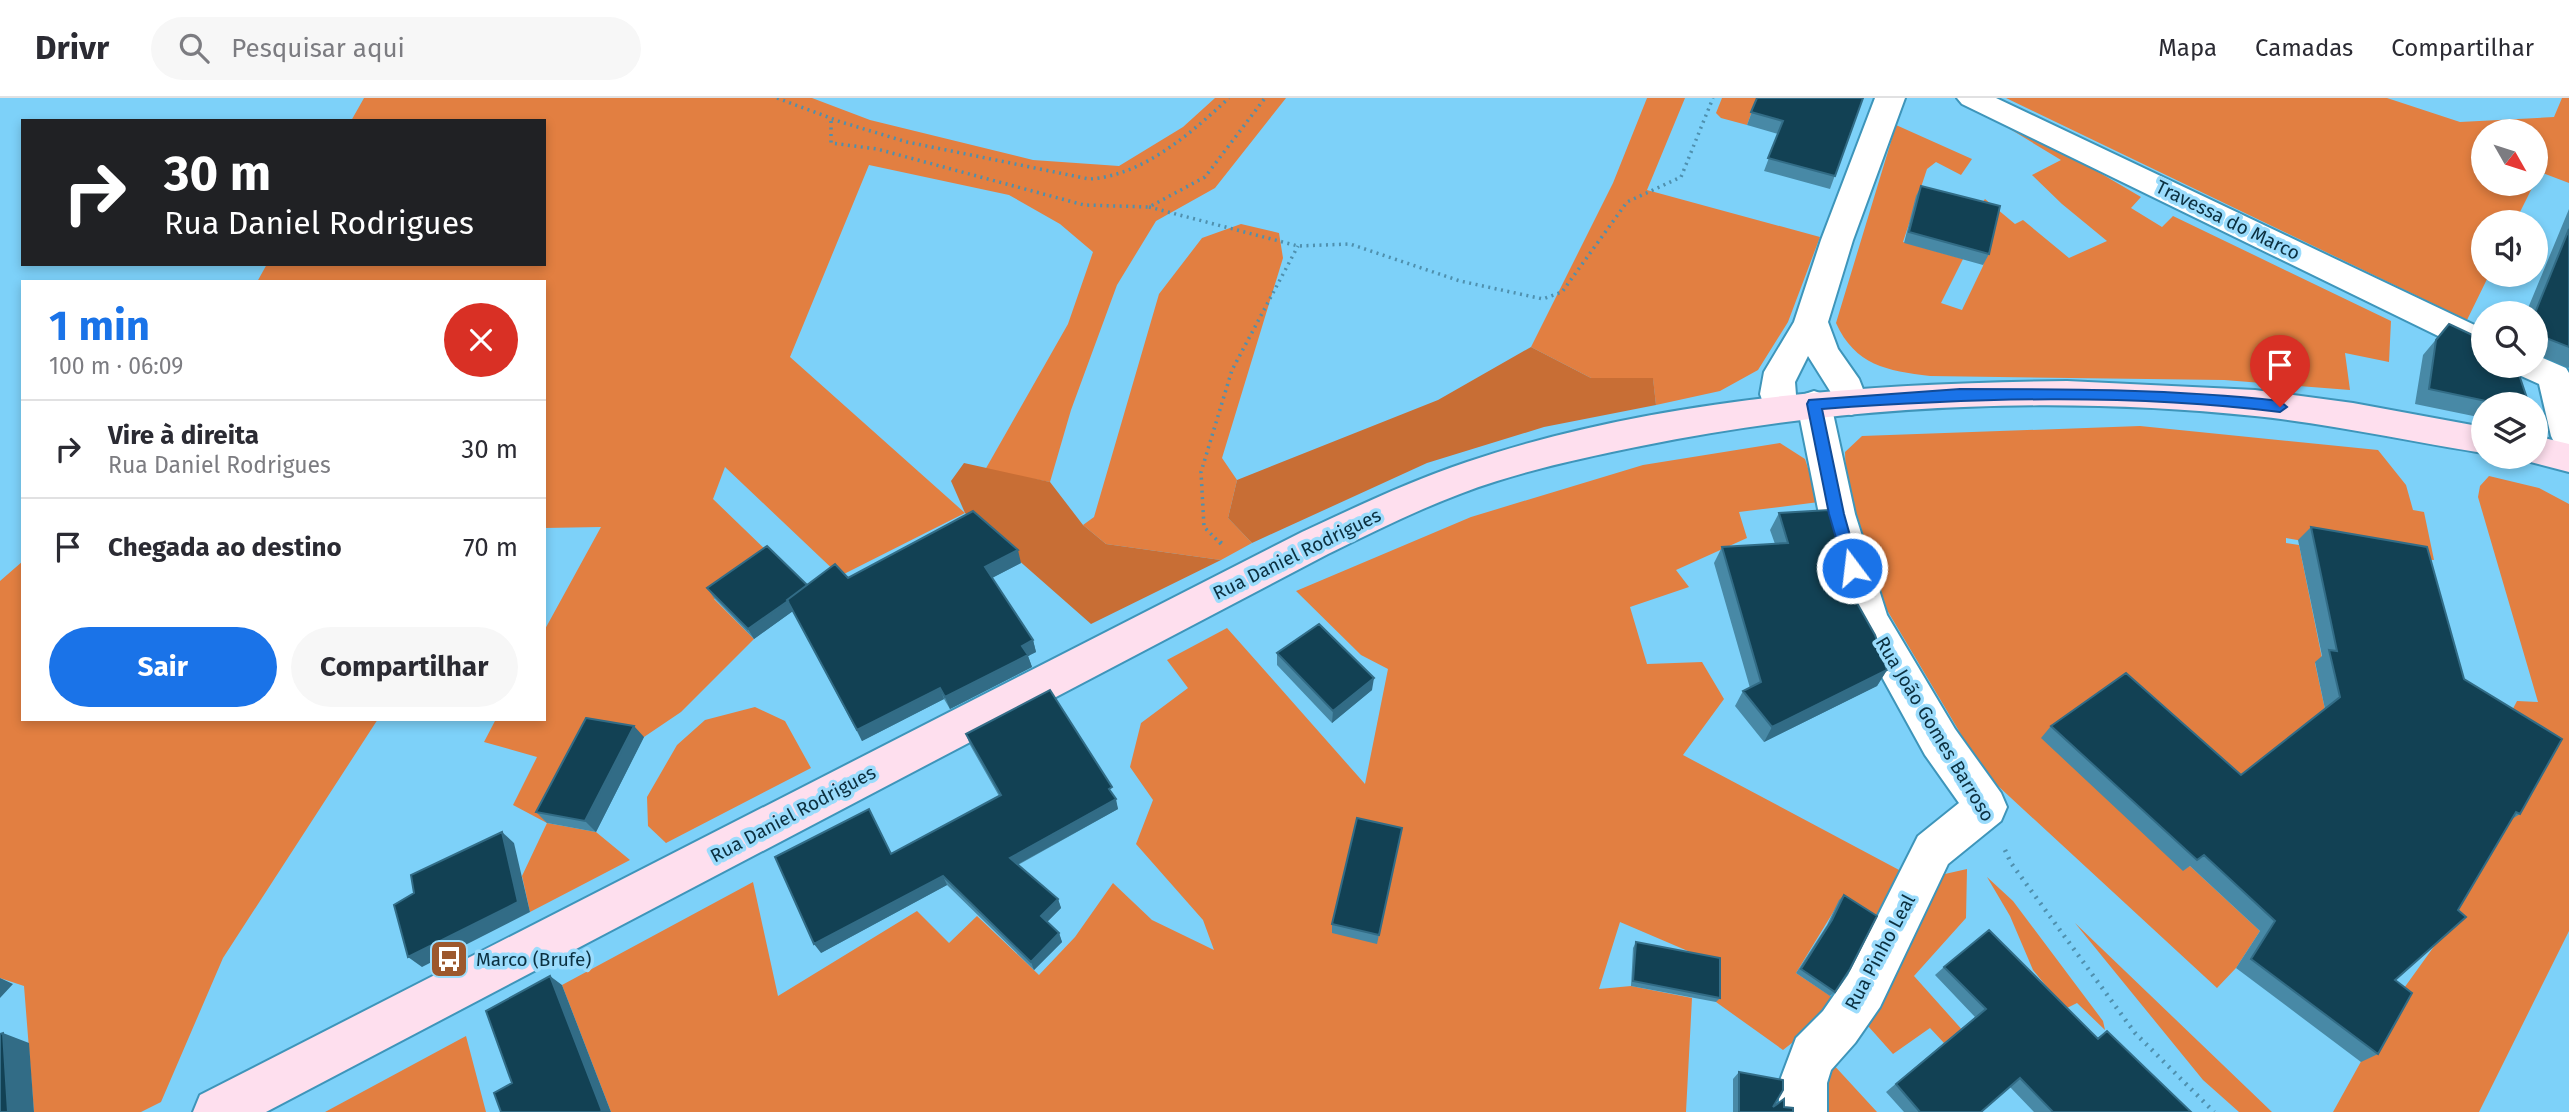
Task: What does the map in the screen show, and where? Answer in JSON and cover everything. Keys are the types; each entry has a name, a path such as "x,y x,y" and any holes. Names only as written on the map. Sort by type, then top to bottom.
{"main road":[{"name":"Rua Daniel Rodrigues","path":"217,1112 1315,543 1404,501 1481,472 1654,429 1815,405 1960,394 2069,394 2224,400 2363,417 2471,438"},
{"path":"2548,453 2569,458"}],"street":[{"path":"1811,322 1823,353 1847,388 1815,405 1777,397 1777,376 1811,322 1837,240 1889,98"},
{"name":"Travessa do Marco","path":"1972,98 2471,337"},
{"path":"2546,378 2569,436"},
{"name":"Rua João Gomes Barroso","path":"1815,405 1837,514 1869,620 1940,742 1986,807"},
{"name":"Rua Pinho Leal","path":"1803,1112 1803,1083 1813,1055 1839,1027 1864,991 1933,850 1986,807"}],"path":[{"path":"776,98 831,121 977,160 1091,179 1140,166 1188,136 1229,98"},
{"path":"1149,206 1205,177 1265,98"},
{"path":"831,121 831,143 877,149 1084,205 1149,206 1298,246 1350,244 1460,281 1543,299 1562,292 1628,202 1681,177 1713,98"},
{"path":"1227,548 1204,527 1201,472 1232,370 1298,246"},
{"name":"Rua João Gomes Barroso","path":"1986,807 2011,863 2135,1033 2214,1112"}],"shaded area":[{"path":"364,98 812,98 870,120 1033,160 1119,166 1183,127 1215,98 1286,98 1215,188 1156,221 1117,285 1071,410 1050,482 985,470 1068,324 1093,252 1060,224 1009,195 869,165 790,357 965,513 840,576 725,467 713,499 773,557 714,599 754,639 681,712 644,737 547,823 513,805 537,757 484,742 495,721 546,721 546,627 601,527 546,528 546,280 258,280 266,266 546,266 546,119 352,119"},
{"path":"1647,98 1685,98 1647,190 1820,237 1788,322 1758,370 1720,391 1656,405 1653,379 1591,378 1531,347 1613,183"},
{"path":"1722,98 1757,98 1747,125 1721,118 1716,113"},
{"path":"2006,98 2387,98 2460,122 2471,121 2471,196 2528,196 2521,210 2471,210 2471,287 2483,287 2476,301 2471,301 2471,312 2467,320"},
{"path":"2562,98 2569,98 2569,183 2548,175 2548,119 2516,119 2554,117"},
{"path":"1896,125 1972,159 1961,175 1936,162 1927,169 1903,242 1963,259 1941,303 1962,310 1983,266 1993,225 1975,212 1985,199 2015,224 2023,220 2069,258 2107,241 2032,175 2061,160 2005,126 2054,146 2141,197 2131,208 2162,227 2173,216 2391,321 2389,362 2345,353 2350,390 2224,380 1930,376 1900,372 1874,363 1853,348 1836,323"},
{"path":"1241,224 1279,233 1283,258 1222,458 1237,480 1228,518 1252,543 1221,560 1106,544 1083,525 1094,517 1159,294 1202,238"},
{"path":"1531,347 1591,378 1653,378 1656,405 1544,427 1427,463 1252,543 1228,518 1237,480 1438,400"},
{"path":"2140,426 2378,450 2406,485 2413,510 2424,512 2434,560 2392,557 2286,538 2286,543 2299,545 2323,663 2315,663 2325,709 2183,870 2190,866 2260,931 2236,968 2217,988 1984,773 1881,600 1846,481 1845,452 1862,436"},
{"path":"1780,443 1805,459 1819,502 1739,512 1747,538 1676,570 1689,587 1630,607 1647,664 1702,662 1724,699 1683,755 1901,871 1878,925 1840,901 1796,973 1835,999 1821,1020 1783,1050 1716,1002 1716,963 1620,922 1599,989 1631,986 1692,998 1686,1112 611,1112 562,985 753,882 778,996 917,911 949,943 977,916 1039,975 1075,937 1113,883 1152,920 1214,950 1203,920 1136,844 1153,800 1130,767 1141,723 1188,688 1167,660 1227,628 1365,784 1388,669 1361,655 1296,591 1471,517 1643,465"},
{"path":"964,463 1050,482 1083,525 1106,544 1221,560 1091,624 965,513 951,481"},
{"path":"2489,476 2539,488 2569,504 2569,931 2479,1112 2333,1112 2394,1002 2448,927 2504,726 2517,701 2538,702 2478,497 2480,486"},
{"path":"21,563 21,721 377,721 223,958 161,1102 141,1112 34,1112 24,986 0,978 0,581"},
{"path":"755,707 785,721 811,768 666,843 648,826 647,797 677,745 705,720"},
{"path":"547,823 596,832 630,860 530,912 522,876"},
{"path":"1967,869 1966,918 1914,976 1965,1033 1944,1043 1930,1028 1893,1054 1860,1017 1936,876"},
{"path":"1987,877 2013,901 2103,1021 2105,1030 2077,1003 2065,1009 2033,970 2010,916"},
{"path":"2075,923 2272,1112 2239,1112 2203,1080"},
{"path":"466,1036 486,1112 325,1112"},
{"path":"1831,1062 1877,1112 1819,1112"}],"building":[{"path":"1757,98 1863,98 1835,176 1768,158 1783,121 1751,112"},
{"path":"1921,186 2000,206 1989,254 1909,232"},
{"path":"2569,229 2569,347 2548,339 2548,301 2540,301 2546,287 2548,287"},
{"path":"2449,324 2471,334 2471,378 2520,378 2525,392 2471,392 2471,398 2429,389 2436,340"},
{"path":"1829,510 1857,603 1875,635 1887,670 1772,727 1743,691 1761,682 1722,547 1788,543 1779,513"},
{"path":"973,511 1018,550 985,567 1033,640 1022,646 1028,655 945,697 940,688 857,730 787,600 835,564 848,578"},
{"path":"2311,527 2427,547 2464,679 2562,739 2520,814 2516,812 2458,910 2466,917 2395,980 2412,993 2378,1054 2251,959 2275,921 2204,855 2197,860 2051,726 2126,673 2241,775 2340,697 2329,650 2337,651"},
{"path":"767,546 807,585 748,629 707,588"},
{"path":"1319,624 1374,678 1333,711 1277,653"},
{"path":"1050,690 1112,787 1109,789 1116,799 1010,858 1058,899 1041,916 1059,933 1031,962 943,876 814,944 775,857 869,809 891,854 1001,795 966,734"},
{"path":"586,718 634,726 585,821 536,812"},
{"path":"1357,818 1402,828 1379,935 1332,924"},
{"path":"502,832 518,902 408,957 394,905 414,893 411,875"},
{"path":"1844,895 1877,916 1835,992 1801,969 1832,920"},
{"path":"1989,930 2098,1039 2107,1031 2191,1112 2053,1112 2020,1078 1981,1112 1920,1112 1896,1084 1986,1009 1944,967"},
{"path":"1636,942 1720,958 1720,998 1633,981"},
{"path":"550,976 602,1111 600,1112 501,1112 494,1093 512,1083 486,1011"},
{"path":"3,1033 8,1112 0,1112 0,1034"},
{"path":"1739,1072 1783,1080 1783,1090 1773,1107 1784,1099 1784,1107 1793,1108 1793,1112 1739,1112"}],"place":[{"name":"Marco (Brufe)","path":"449,959"}],"route":[{"path":"1852,568 1837,514 1814,404 1960,394 2069,394 2224,400 2280,407"}]}
